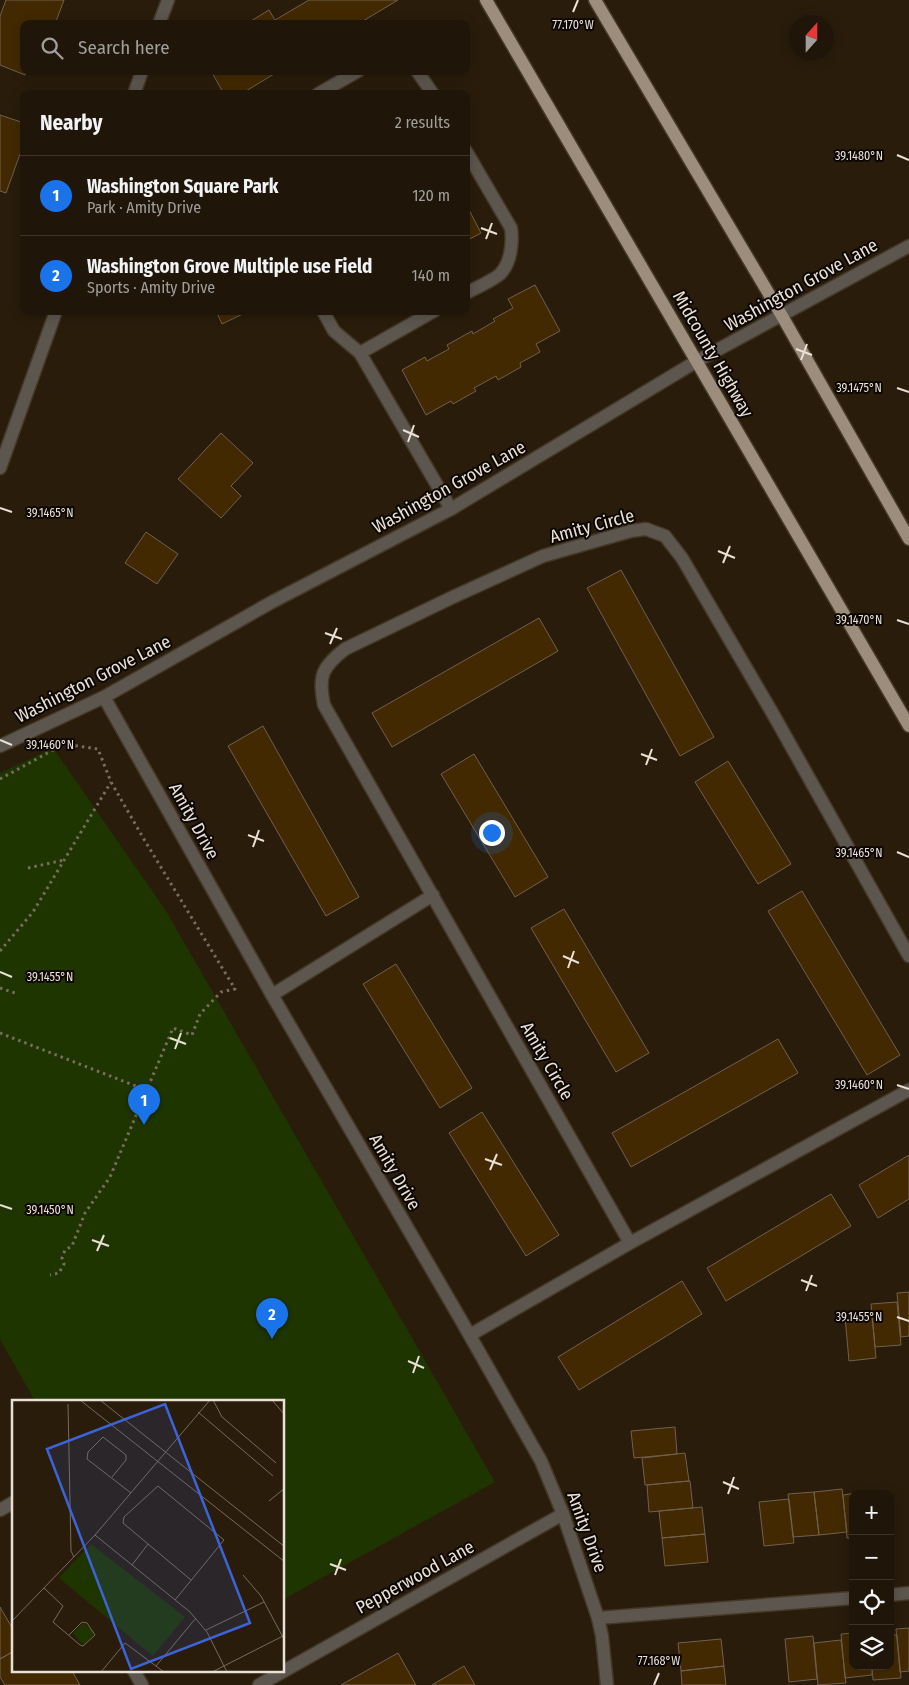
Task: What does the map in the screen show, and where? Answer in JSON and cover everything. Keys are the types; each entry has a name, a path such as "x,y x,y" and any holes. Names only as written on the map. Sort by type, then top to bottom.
{"main road":[{"name":"Midcounty Highway","path":"486,0 909,726"},
{"path":"595,0 782,316 909,539"}],"street":[{"path":"160,20 168,0"},
{"path":"135,90 141,75"},
{"path":"325,90 351,75"},
{"path":"420,75 431,90"},
{"path":"470,158 511,228 513,242 501,274 470,291"},
{"name":"Washington Grove Lane","path":"0,746 104,697 272,602 451,510 697,361 909,246"},
{"path":"0,468 55,315"},
{"path":"325,315 334,331 360,353 451,510"},
{"path":"360,353 427,315"},
{"name":"Amity Circle","path":"630,1243 324,705 320,688 324,669 334,658 345,649 543,556 631,531 646,529 666,536 682,558 773,714 909,956"},
{"name":"Amity Drive","path":"104,697 272,995 541,1461 563,1514 598,1618 602,1636 606,1685"},
{"path":"272,995 433,895"},
{"path":"470,1336 630,1243 909,1090"},
{"path":"0,1510 12,1503"},
{"name":"Pepperwood Lane","path":"285,1670 563,1514"},
{"path":"894,1595 909,1593"},
{"path":"598,1618 849,1598"},
{"path":"135,1672 142,1685"},
{"name":"Pepperwood Lane","path":"259,1685 282,1672"}],"path":[{"path":"0,779 64,744 98,749 111,782 234,989 221,992 200,1014 192,1035 173,1028 110,1177 85,1213 72,1246 65,1250 62,1258 64,1264 59,1273 50,1275"},
{"path":"0,951 32,912 111,782"},
{"path":"28,868 64,860"},
{"path":"0,988 14,993"},
{"path":"0,1033 146,1090"}],"green space":[{"path":"53,748 166,911 495,1482 285,1598 285,1400 34,1400 0,1339 0,773"}],"building":[{"path":"6,0 64,0 56,20 20,20 20,73 0,65 0,16"},
{"path":"309,0 398,0 365,20 275,20"},
{"path":"269,10 275,20 253,20"},
{"path":"213,75 272,75 248,90 222,90"},
{"path":"0,115 20,122 20,154 6,193 0,191"},
{"path":"470,212 481,233 470,239"},
{"path":"535,285 560,331 536,344 540,352 520,363 521,367 498,380 496,376 474,388 476,391 453,404 451,401 426,415 402,370 425,357 427,361 449,349 447,345 472,331 473,334 495,321 493,319 513,308 508,299"},
{"path":"218,315 241,315 222,324"},
{"path":"221,433 253,463 231,486 241,496 221,518 178,479"},
{"path":"146,532 178,554 157,584 125,563"},
{"path":"621,570 714,737 680,756 587,588"},
{"path":"539,618 558,651 392,747 372,713"},
{"path":"263,726 359,897 326,916 228,746"},
{"path":"474,754 548,877 515,897 441,774"},
{"path":"728,761 791,864 758,884 695,782"},
{"path":"802,891 900,1055 867,1075 768,911"},
{"path":"564,909 649,1053 616,1072 531,928"},
{"path":"396,964 472,1088 440,1108 363,984"},
{"path":"778,1039 798,1073 631,1167 612,1133"},
{"path":"482,1112 559,1235 526,1256 449,1133"},
{"path":"909,1155 909,1199 878,1218 859,1185"},
{"path":"831,1194 851,1226 726,1301 707,1268"},
{"path":"682,1281 702,1314 579,1390 558,1357"},
{"path":"909,1292 909,1336 901,1337 897,1293"},
{"path":"897,1302 901,1345 875,1347 871,1304"},
{"path":"872,1315 876,1358 849,1361 845,1317"},
{"path":"675,1427 677,1454 634,1458 631,1431"},
{"path":"685,1453 689,1481 645,1485 642,1458"},
{"path":"690,1481 693,1508 649,1512 647,1485"},
{"path":"842,1489 847,1532 819,1535 814,1492"},
{"path":"814,1492 819,1535 793,1537 788,1494"},
{"path":"849,1494 849,1538 847,1538 843,1495"},
{"path":"789,1499 794,1543 764,1546 759,1502"},
{"path":"702,1507 705,1534 662,1538 659,1511"},
{"path":"705,1534 708,1562 665,1566 662,1538"},
{"path":"0,1607 12,1628 12,1652 0,1659"},
{"path":"909,1628 909,1671 900,1672 896,1629"},
{"path":"849,1633 849,1670 872,1670 872,1675 845,1678 841,1634"},
{"path":"894,1635 897,1635 901,1678 873,1680 872,1670 894,1670"},
{"path":"813,1636 817,1679 789,1682 785,1639"},
{"path":"721,1639 724,1666 681,1671 678,1643"},
{"path":"841,1640 846,1683 818,1685 814,1643"},
{"path":"12,1652 12,1672 73,1672 80,1685 5,1685 0,1677 0,1659"},
{"path":"398,1653 416,1685 341,1685"},
{"path":"464,1666 475,1685 432,1685"},
{"path":"724,1666 726,1685 682,1685 681,1671"}],"place":[{"name":"Washington Square Park","path":"144,1125"},
{"name":"Washington Grove Multiple use Field","path":"272,1339"}]}
